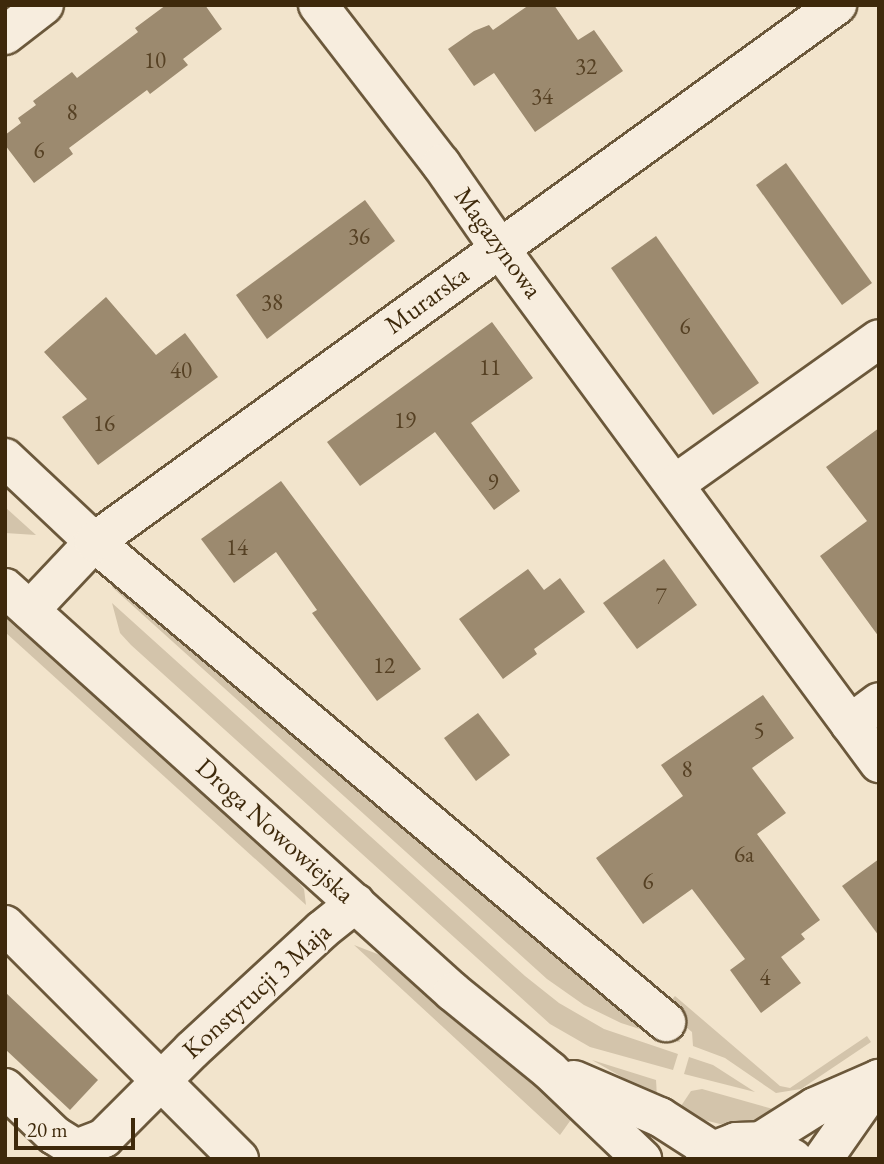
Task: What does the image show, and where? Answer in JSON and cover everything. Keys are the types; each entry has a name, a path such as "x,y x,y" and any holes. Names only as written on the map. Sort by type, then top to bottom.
{"street":[{"path":"5,34 44,5"},
{"name":"Magazynowa","path":"318,5 441,164 499,249 675,484 864,713 879,763"},
{"name":"Murarska","path":"17,599 837,5"},
{"path":"675,484 879,339"},
{"path":"5,458 94,542 666,1022"},
{"name":"Droga Nowowiejska","path":"17,599 453,992 549,1070 642,1159"},
{"name":"Konstytucji 3 Maja","path":"5,1088 54,1135 76,1149 104,1138 160,1080 322,930 356,903"},
{"name":"Konstytucji 3 Maja","path":"5,925 239,1159"},
{"name":"Droga Nowowiejska","path":"549,1070 660,1117 709,1155"},
{"path":"709,1155 736,1142 777,1150 816,1107 879,1079"},
{"path":"823,1159 879,1079"}],"shaded area":[{"path":"5,507 36,535 5,533"},
{"path":"118,573 527,916 538,942 591,984 678,1036 680,1042 621,1023 584,1005 547,979 112,587"},
{"path":"112,603 525,976 559,1003 604,1029 678,1054 673,1070 590,1047 550,1024 131,645 120,633"},
{"path":"5,616 295,878 304,889 306,905 5,632"},
{"path":"354,945 380,955 476,1039 570,1111 570,1121 560,1135"},
{"path":"675,996 780,1086 790,1088 867,1036 871,1042 801,1089 776,1093 725,1058 693,1046 692,1032 664,1009"},
{"path":"689,1057 713,1065 755,1092 684,1074"},
{"path":"592,1060 656,1080 657,1097"},
{"path":"702,1089 780,1111 759,1121 720,1124 700,1119 679,1109 691,1091"}],"building":[{"path":"166,5 205,5 222,29 183,59 188,65 150,94 147,90 69,148 73,154 34,183 5,145 5,135 21,123 18,118 36,105 33,101 72,72 77,78 138,32 135,28"},
{"path":"529,5 554,5 578,40 594,30 623,71 535,132 494,73 474,86 448,49 474,31 489,25 493,30"},
{"path":"786,163 872,283 842,305 756,185"},
{"path":"365,200 395,241 267,339 236,295"},
{"path":"656,236 759,383 713,415 611,268"},
{"path":"106,297 156,355 185,333 218,377 98,465 62,417 87,399 44,352"},
{"path":"492,322 533,378 471,423 520,491 494,510 435,432 360,486 327,442"},
{"path":"879,428 879,637 820,556 867,521 826,467"},
{"path":"281,481 421,669 377,701 312,613 317,610 276,552 234,583 201,539"},
{"path":"664,559 697,605 637,649 603,603"},
{"path":"528,569 544,590 560,578 585,612 534,649 537,654 503,679 459,619"},
{"path":"763,695 794,738 752,768 786,813 757,834 820,920 801,934 805,939 781,957 801,983 761,1013 730,970 745,959 692,889 643,924 596,858 683,796 661,765"},
{"path":"478,713 510,755 476,781 444,738"},
{"path":"879,859 879,936 842,886"},
{"path":"5,992 98,1080 70,1110 5,1049"}]}
